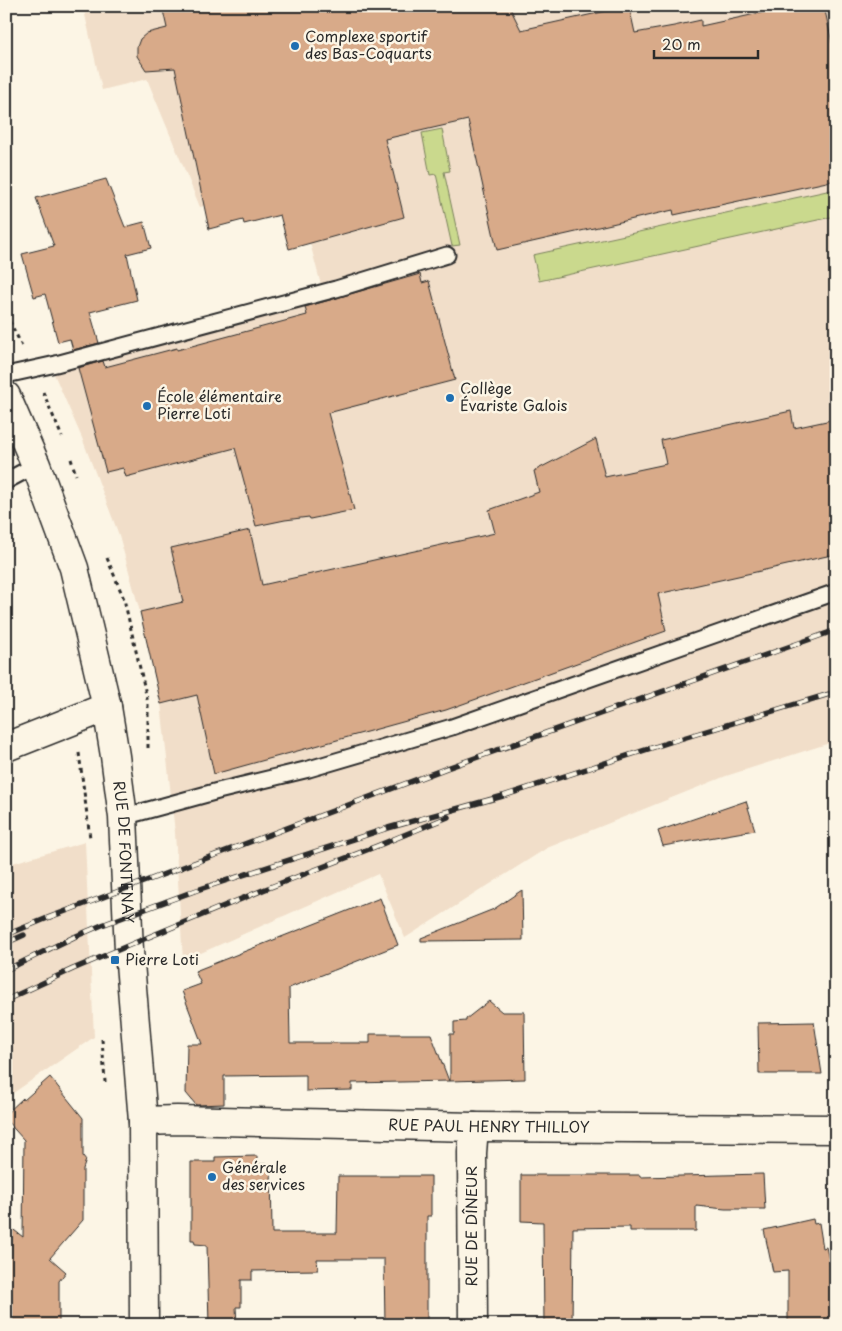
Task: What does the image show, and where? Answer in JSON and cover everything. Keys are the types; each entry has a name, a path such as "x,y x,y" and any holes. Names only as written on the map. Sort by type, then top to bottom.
{"street":[{"name":"RUE DE FONTENAY","path":"6,396 36,466 74,568 107,707 116,756 143,1121 144,1325"},
{"path":"6,747 107,707"},
{"name":"RUE PAUL HENRY THILLOY","path":"143,1121 835,1131"},
{"name":"RUE DE DÎNEUR","path":"473,1325 472,1153 474,1127"}],"lane":[{"path":"6,375 56,364 317,294 446,256"},
{"path":"6,481 36,466"},
{"path":"122,817 309,769 452,727 836,592"}],"shaded area":[{"name":"Collège Évariste Galois","path":"83,6 836,6 836,741 726,776 547,848 405,938 378,874 183,961 175,833 161,703 140,612 119,535 82,438 47,358 321,285 310,243 404,217 389,157 200,207 147,79 102,90"},
{"path":"85,842 94,1037 6,1098 6,865"}],"green space":[{"path":"442,129 450,171 444,172 460,245 452,246 436,174 430,175 422,133"},
{"path":"836,189 836,216 539,281 533,255"}],"building":[{"path":"162,6 509,6 521,30 629,6 635,33 701,20 701,26 792,6 824,6 832,43 836,42 836,180 674,215 673,210 497,250 468,120 385,139 404,217 289,249 280,215 244,224 243,220 209,229 175,68 146,70 137,56 137,47 140,39 147,33 167,28"},
{"path":"106,179 125,227 144,222 151,248 127,254 137,300 90,312 99,343 73,350 70,339 58,342 45,294 34,297 22,254 54,246 36,198"},
{"path":"420,274 422,283 429,281 455,380 328,413 354,510 310,519 309,517 285,520 256,526 235,448 126,477 123,468 106,472 78,368 103,361 105,367 307,315 305,307"},
{"path":"791,411 794,428 836,419 836,554 658,594 666,631 446,710 214,774 197,695 161,704 140,612 183,602 171,548 250,530 262,585 495,533 489,510 539,492 534,471 596,439 605,477 666,464 661,440"},
{"path":"746,801 755,830 663,846 658,831"},
{"path":"522,890 523,940 421,941 421,938 494,909"},
{"path":"380,898 398,945 289,988 290,1043 370,1043 370,1034 431,1034 449,1081 352,1083 352,1090 306,1091 306,1075 224,1076 224,1104 196,1105 186,1093 187,1044 202,1044 182,991 201,984 195,971"},
{"path":"489,1001 502,1012 524,1012 525,1079 450,1081 450,1034 454,1034 454,1022 466,1021 466,1019"},
{"path":"814,1022 822,1074 759,1074 758,1023"},
{"path":"50,1077 83,1118 83,1156 86,1160 83,1169 83,1220 50,1258 66,1272 59,1281 59,1325 6,1325 6,1224 23,1237 24,1140 6,1120 6,1114"},
{"path":"257,1156 257,1164 271,1164 272,1233 337,1233 338,1176 431,1176 431,1216 427,1216 427,1325 385,1325 384,1259 317,1259 318,1270 252,1271 252,1280 241,1280 241,1307 236,1307 237,1325 209,1325 207,1245 195,1244 194,1240 191,1240 191,1162 215,1162 215,1157"},
{"path":"763,1174 765,1209 725,1209 696,1206 696,1231 630,1231 630,1227 573,1228 572,1325 544,1325 543,1222 521,1221 521,1175 640,1175 640,1177"},
{"path":"813,1219 814,1224 819,1223 823,1248 826,1247 836,1290 836,1325 788,1325 788,1271 773,1272 764,1230"}],"railway":[{"path":"6,935 447,768 836,630"},
{"path":"6,970 102,925 197,890 388,828 503,796 673,741 836,692"},
{"path":"6,1000 151,936 448,817"},
{"path":"6,943 24,935"}],"place":[{"name":"Complexe sportif des Bas-Coquarts","path":"295,46"},
{"name":"Collège Évariste Galois","path":"450,398"},
{"name":"École élémentaire Pierre Loti","path":"147,406"},
{"name":"Pierre Loti","path":"115,960"},
{"name":"Générale des services","path":"212,1177"}]}
